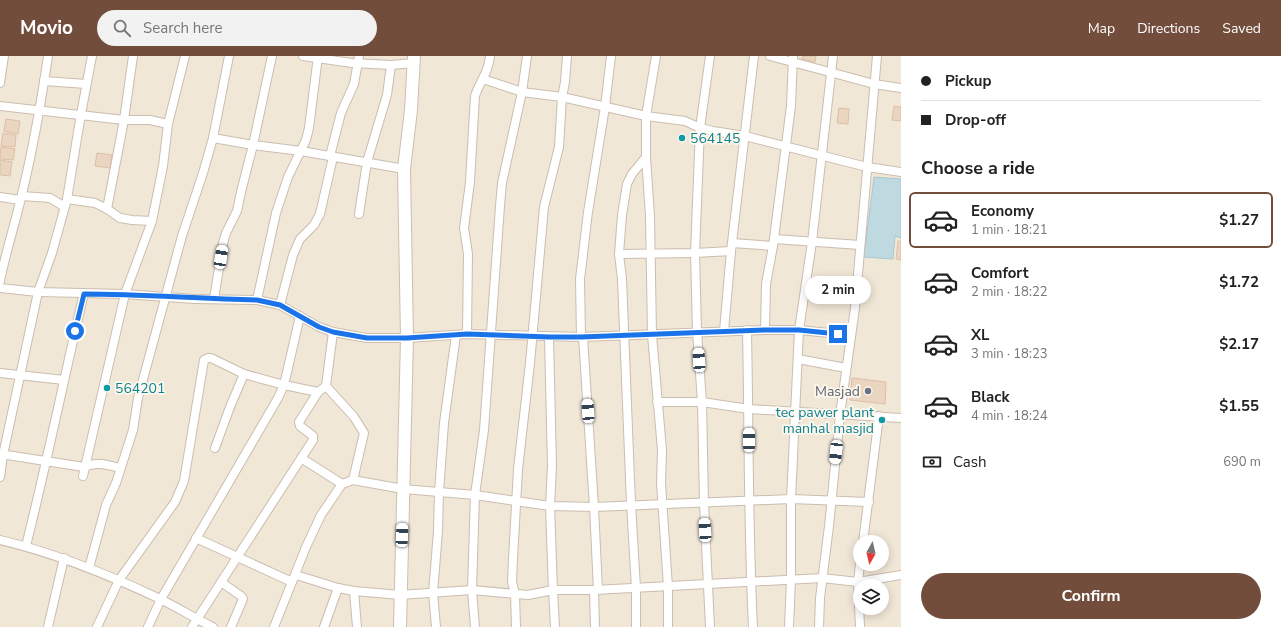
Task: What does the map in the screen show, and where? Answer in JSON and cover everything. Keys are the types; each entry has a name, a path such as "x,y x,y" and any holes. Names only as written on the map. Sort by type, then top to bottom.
{"street":[{"path":"0,83 4,56"},
{"path":"0,280 6,249 21,198 40,110 48,56"},
{"path":"0,478 2,454 21,375 38,292 52,253 67,199 92,56"},
{"path":"107,208 124,120 133,56"},
{"path":"83,476 125,294 152,221 163,166 168,124 185,56"},
{"path":"89,568 106,505 116,483 133,430 138,398 182,236 204,173 213,138 229,56"},
{"path":"214,299 223,243 226,233 237,211 240,192 253,145 272,56"},
{"path":"303,56 359,59 391,65 414,59 411,110 404,168 407,338 400,627"},
{"path":"467,334 468,254 464,219 470,182 475,96 476,90 483,79 490,56"},
{"path":"475,627 472,590 475,495 484,430 502,183 522,92 527,56"},
{"path":"516,627 515,594 512,574 518,469 544,207 559,147 562,97 567,56"},
{"path":"595,627 596,590 594,507 582,337 580,279 588,212 605,107 611,56"},
{"path":"656,56 646,116 646,157 650,216 652,335 662,450 662,504 668,587 668,627"},
{"path":"710,56 700,128 695,253 710,627"},
{"path":"724,331 754,56"},
{"path":"770,56 793,59 831,72 874,84 901,88"},
{"path":"789,627 791,579 791,499 799,330 812,242 833,56"},
{"path":"819,627 820,598 840,415 850,335 855,308 877,56"},
{"path":"257,300 276,213 288,177 306,140 309,128 318,57"},
{"path":"280,305 300,239 314,225 320,214 341,113 354,84 359,59"},
{"path":"765,330 766,284 774,243 791,106 793,59"},
{"path":"359,214 367,162 387,95 391,65"},
{"path":"483,79 522,92 562,97 646,116 685,121 700,128 745,136 867,167 901,172"},
{"path":"44,81 86,84"},
{"path":"0,106 124,120 150,120 168,124"},
{"path":"213,138 404,168"},
{"path":"636,627 636,588 631,504 622,278 619,254 622,215 627,184 632,174 646,157"},
{"path":"0,197 50,198 65,207"},
{"path":"67,199 95,203 107,208 120,218 152,221"},
{"path":"619,254 695,253 732,247 774,243 812,242 860,245"},
{"path":"0,288 38,292 257,300 280,305 319,327 333,332 367,338 407,338 467,334 582,337 747,330 799,330 850,335"},
{"path":"26,546 47,462 84,294"},
{"path":"148,627 160,599 278,398 284,385 300,316"},
{"path":"747,330 749,502 754,627"},
{"path":"195,623 239,557 313,440 312,436 300,426 299,422 318,392 326,386 333,332"},
{"path":"436,627 433,593 439,492 444,423 456,335"},
{"path":"549,337 552,466 550,506 552,590 555,627"},
{"path":"97,627 119,580 175,502 182,487 198,404 204,360 211,358 244,374 284,385 318,392"},
{"path":"798,359 846,368"},
{"path":"0,373 64,380"},
{"path":"215,448 230,406 244,374"},
{"path":"326,386 354,417 364,433 353,480"},
{"path":"657,402 702,402 749,409 901,418"},
{"path":"864,535 879,416"},
{"path":"2,454 84,467 89,464 97,464 120,468"},
{"path":"301,458 342,484"},
{"path":"274,627 306,547 321,515 342,484 353,480 403,489 475,495 550,506 594,507 631,504 749,502 791,499 869,502"},
{"path":"196,538 239,557 294,578 354,591 400,595 472,590 515,594 536,594 552,590 668,587 822,578 853,581"},
{"path":"0,540 26,546 60,557 119,580 160,599 195,623 213,627"},
{"path":"48,627 60,557"},
{"path":"876,579 901,575"},
{"path":"221,582 242,596 243,599 231,627"},
{"path":"324,627 338,588"},
{"path":"354,591 357,627"},
{"path":"859,615 860,627"}],"shaded area":[{"path":"0,56 901,56 901,627 0,627"}],"water":[{"path":"874,177 901,179 901,238 895,236 893,259 864,257"}],"building":[{"path":"803,56 816,56 815,62 802,59"},
{"path":"894,106 901,107 901,121 892,120"},
{"path":"839,108 849,109 848,124 837,123"},
{"path":"6,119 20,121 18,134 4,131"},
{"path":"3,133 16,135 15,147 1,146"},
{"path":"1,147 15,149 13,160 0,159"},
{"path":"97,153 112,155 110,168 95,166"},
{"path":"0,160 12,162 10,176 0,175"},
{"path":"898,241 901,241 901,260 896,259"},
{"name":"Masjad","path":"852,378 886,382 885,404 850,400"}],"place":[{"name":"564145","path":"682,138"},
{"name":"564201","path":"107,388"},
{"name":"Masjad","path":"868,391"},
{"name":"tec pawer plant manhal masjid","path":"882,420"}],"route":[{"path":"75,331 84,294 125,294 194,299 267,301 280,305 319,327 333,332 367,338 407,338 467,334 581,337 747,330 799,330 838,334"}]}
